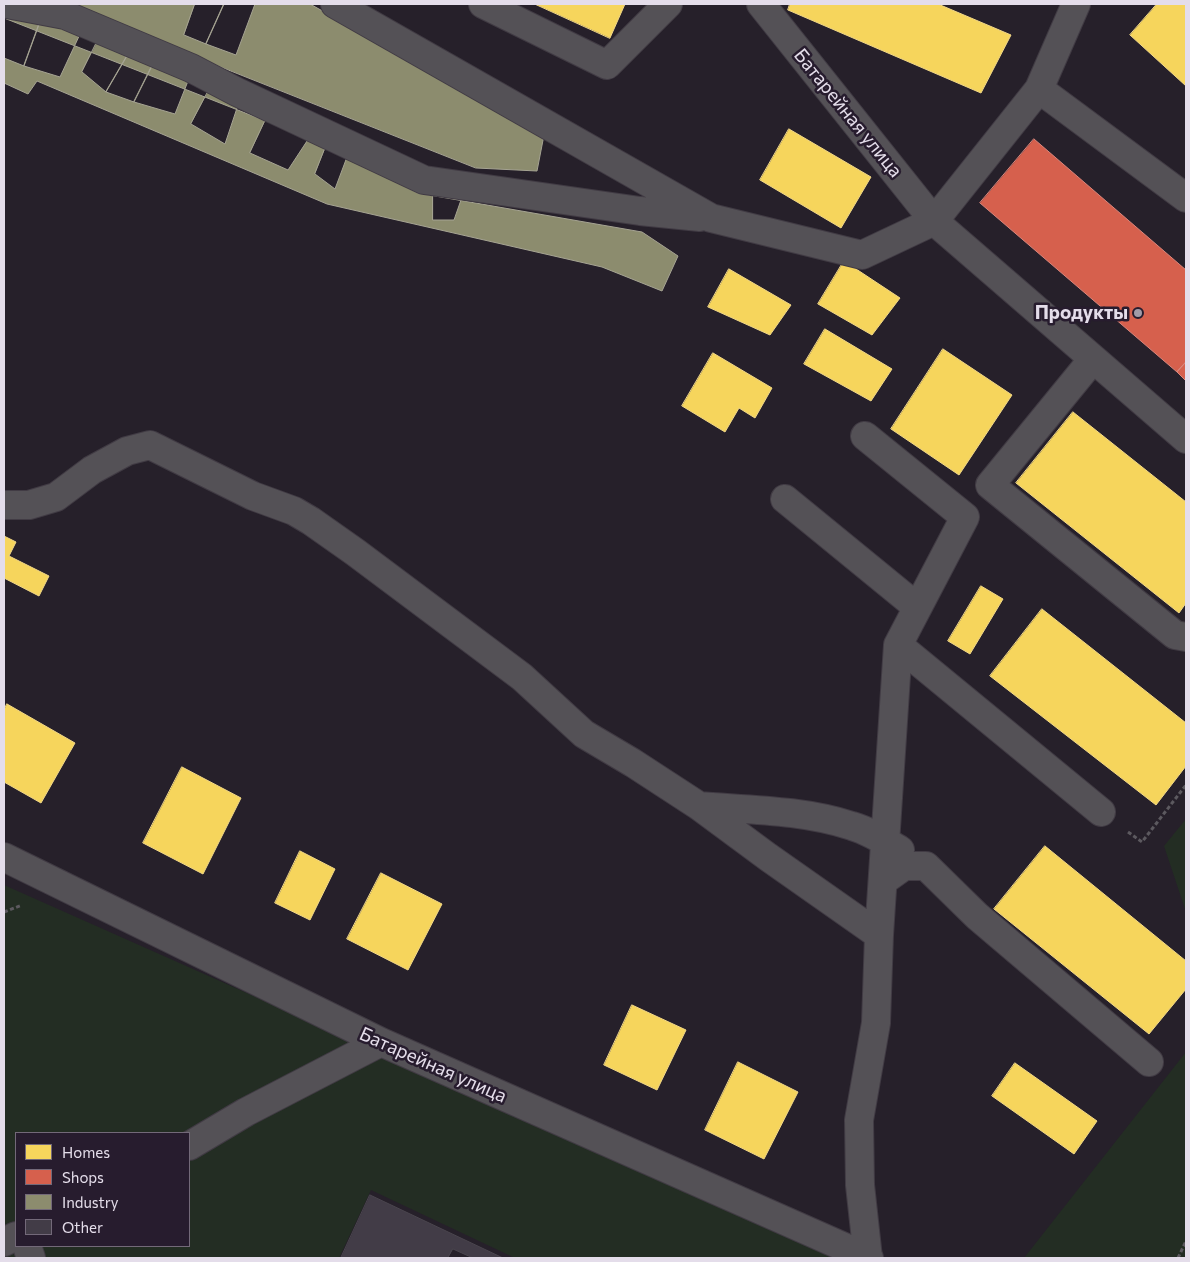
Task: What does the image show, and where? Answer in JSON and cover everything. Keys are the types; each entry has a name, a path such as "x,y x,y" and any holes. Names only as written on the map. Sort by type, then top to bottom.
{"street":[{"path":"7,4 65,15 191,68 236,92 424,180 711,218 862,255 934,221 1039,89 1076,4"},
{"path":"335,4 711,218"},
{"path":"483,4 607,65 668,4"},
{"name":"Батарейная улица","path":"761,4 934,221 1186,439"},
{"path":"1039,89 1186,198"},
{"path":"1093,359 990,485 1175,635 1186,637"},
{"path":"865,436 965,517 898,644 879,934 876,1023 859,1120 860,1185 868,1258"},
{"path":"4,505 29,505 56,497 92,470 127,451 150,446 253,496 294,511 311,521 522,677 584,734 699,806 768,857 879,934"},
{"path":"785,499 917,608"},
{"path":"898,644 1101,812"},
{"path":"699,806 758,809 827,820 853,826 885,841 926,866 977,916 1149,1062"},
{"name":"Батарейная улица","path":"4,857 381,1042 868,1258"},
{"path":"883,881 904,866 926,866"},
{"path":"190,1145 246,1112 381,1042"}],"path":[{"path":"1101,812 1142,842 1186,785"},
{"path":"1178,1258 1186,1240"}],"green space":[{"path":"1186,819 1186,912 1164,846"},
{"path":"4,885 843,1258 515,1258 371,1190 339,1258 4,1258"},
{"path":"1186,1052 1186,1258 1024,1258"}],"building: Homes":[{"path":"535,4 625,4 610,38"},
{"path":"790,4 938,4 1011,35 981,93 788,10"},
{"path":"1157,4 1186,4 1186,86 1130,35"},
{"path":"789,129 871,177 841,228 760,180"},
{"path":"844,261 900,298 872,335 818,304"},
{"path":"729,269 791,305 770,335 708,307"},
{"path":"825,329 892,369 871,401 804,364"},
{"path":"943,349 1012,395 959,475 891,429"},
{"path":"713,353 772,388 755,418 739,408 725,432 682,406"},
{"path":"1073,412 1186,502 1186,603 1179,613 1016,483"},
{"path":"4,536 16,542 9,556 49,576 39,596 4,578"},
{"path":"981,586 1003,599 970,654 948,641"},
{"path":"1042,609 1186,723 1186,766 1156,805 990,676"},
{"path":"7,704 75,743 41,803 4,782 4,710"},
{"path":"182,767 241,798 203,874 143,843"},
{"path":"1045,846 1186,961 1186,989 1149,1034 994,909"},
{"path":"300,851 335,869 310,920 275,903"},
{"path":"381,873 442,904 408,970 347,939"},
{"path":"632,1005 686,1030 657,1090 604,1065"},
{"path":"738,1062 798,1092 764,1159 705,1130"},
{"path":"1015,1063 1097,1121 1074,1154 992,1096"}],"building: Shops":[{"path":"1034,139 1186,270 1186,362 1177,372 980,203"},
{"path":"1186,362 1186,381 1177,372"}],"building: Industry":[{"path":"62,4 310,4 544,135 537,171 476,168"},
{"path":"195,4 224,4 206,44 184,35"},
{"path":"224,4 255,4 236,55 206,44"},
{"path":"4,7 41,19 24,66 4,58"},
{"path":"4,18 309,138 418,193 642,232 678,256 662,291 602,267 327,204 37,81 28,94 4,83"},
{"path":"41,19 81,32 60,77 24,66"},
{"path":"98,40 127,56 106,92 82,72"},
{"path":"127,56 153,64 134,102 106,92"},
{"path":"153,64 190,76 175,114 134,102"},
{"path":"210,88 238,105 225,144 191,124"},
{"path":"266,119 309,138 288,170 250,153"},
{"path":"330,136 347,157 335,189 315,174"},
{"path":"433,195 461,200 454,220 433,220"}],"building: Other":[{"path":"370,1195 503,1258 341,1258"},
{"path":"453,1249 473,1258 448,1258"}],"place":[{"name":"Продукты","path":"1138,313"}]}
